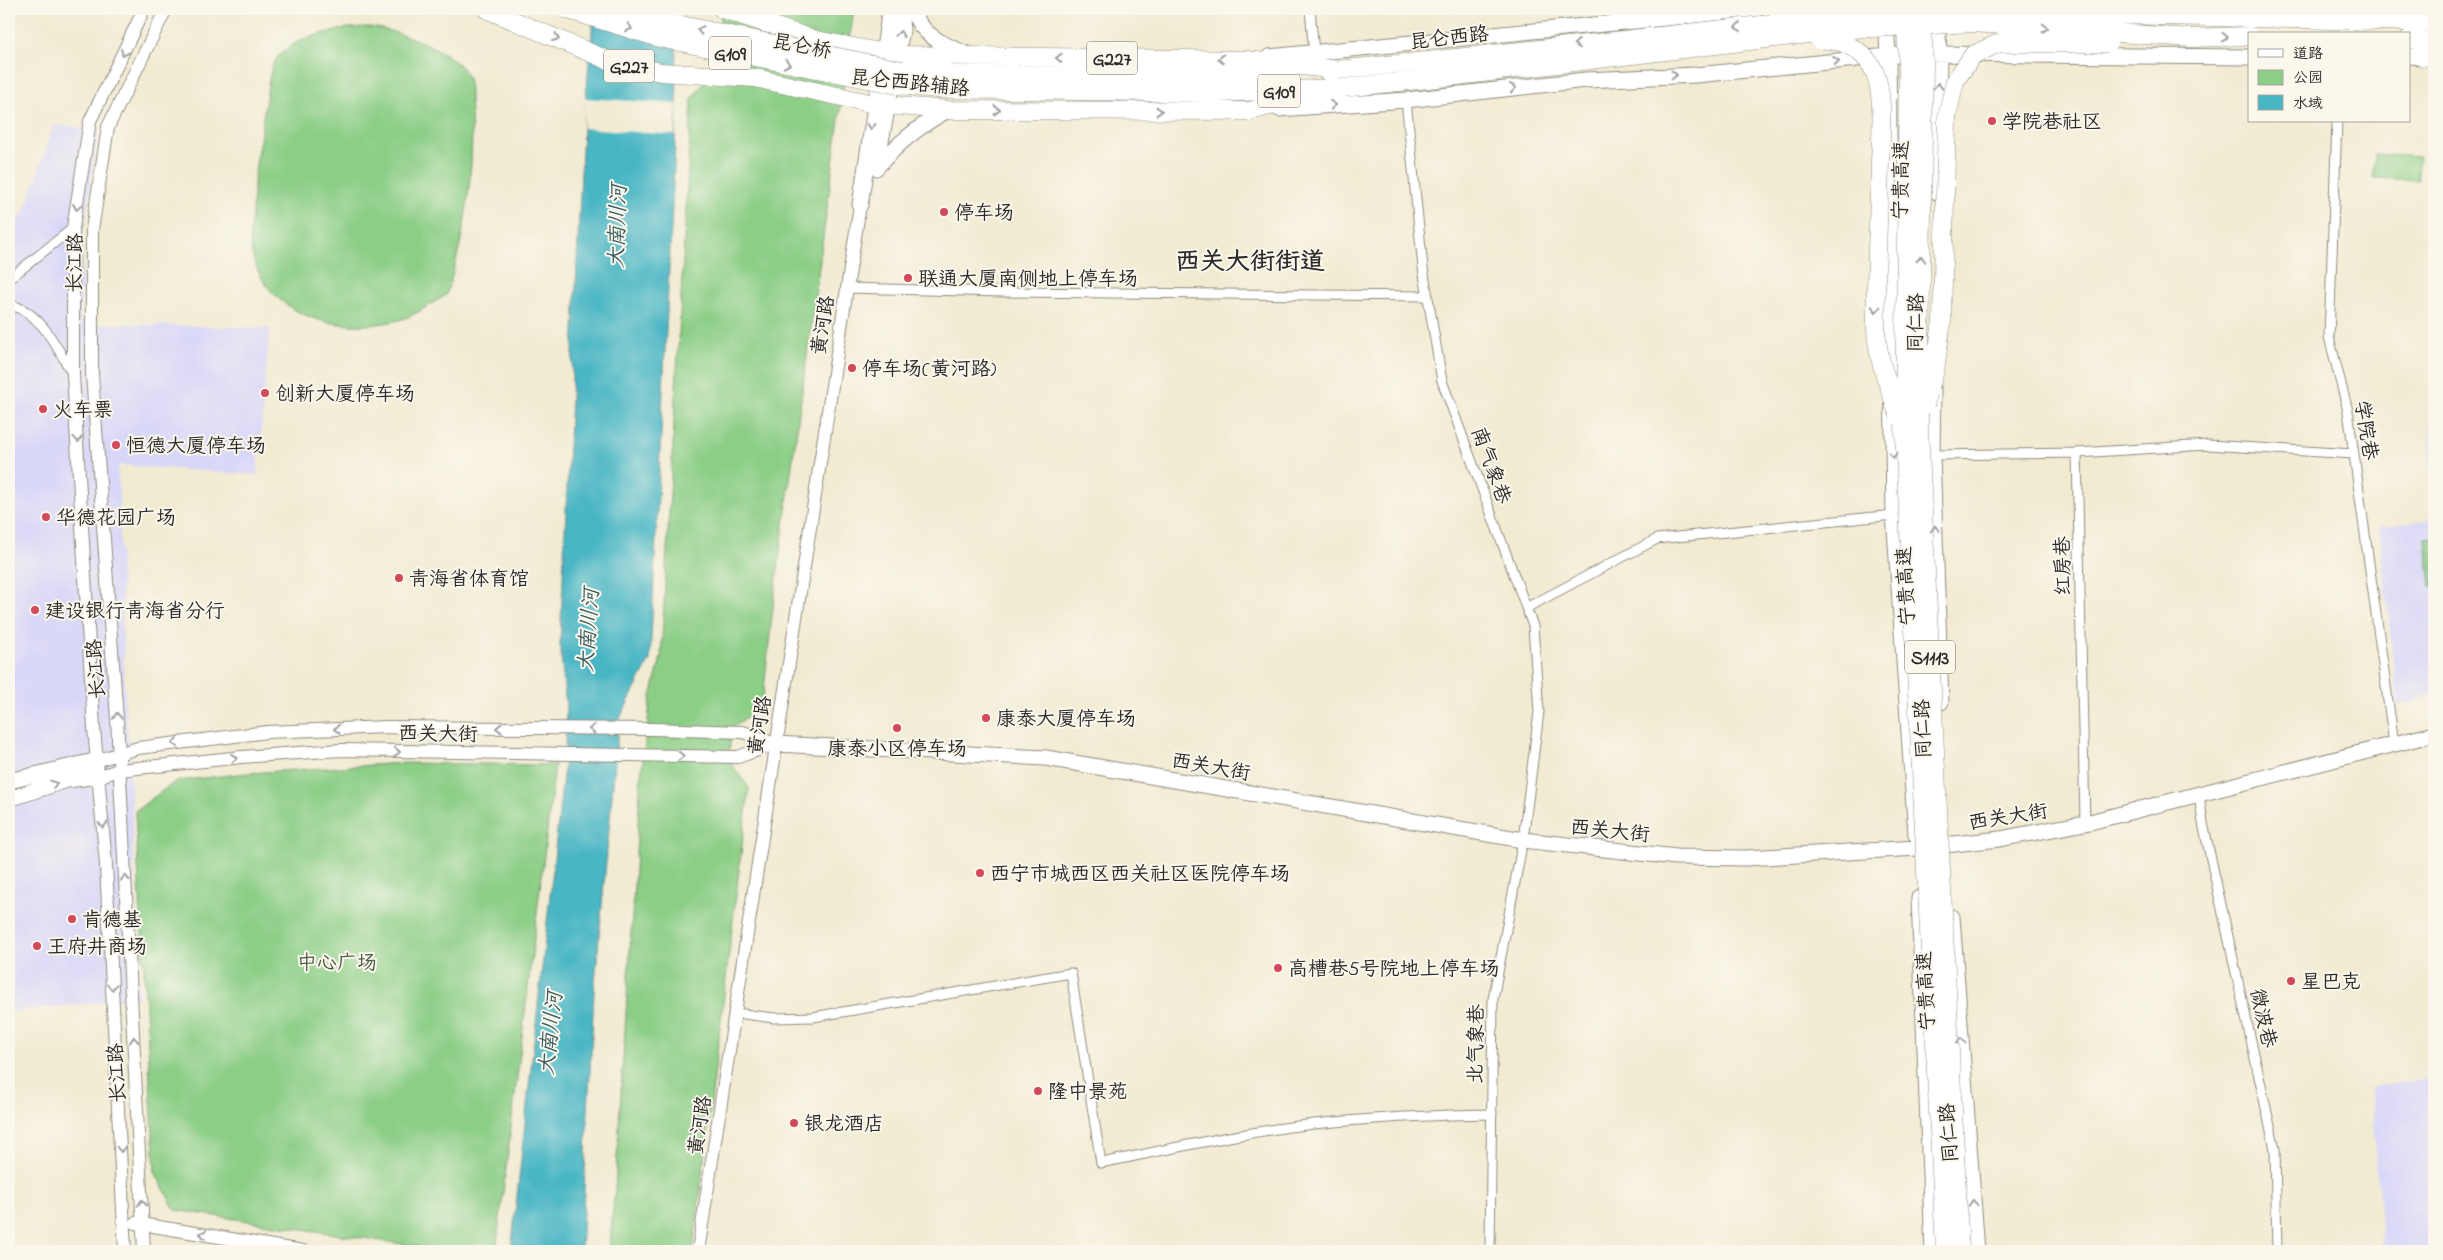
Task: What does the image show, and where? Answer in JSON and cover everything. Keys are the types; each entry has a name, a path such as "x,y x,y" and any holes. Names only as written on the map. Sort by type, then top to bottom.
{"highway":[{"name":"昆仑西路辅路","path":"486,9 512,18 610,61 661,72 755,78 880,104 948,110 1250,111 1342,88"},
{"name":"昆仑桥","path":"566,9 659,38 898,85 939,89 1216,85"},
{"name":"昆仑桥","path":"620,9 661,21 902,70 951,74 1216,85"},
{"path":"1844,9 1879,10"},
{"name":"宁贵高速","path":"1905,9 1908,63 1911,430 1945,1251"},
{"name":"宁贵高速","path":"1922,9 1924,62 1911,430 1960,1251"},
{"path":"1970,13 1998,9"},
{"name":"昆仑西路","path":"1216,85 1879,10 1970,13 2388,18 2434,22"},
{"name":"昆仑西路辅路","path":"728,11 816,40 890,55 1247,60 1339,70"},
{"name":"昆仑西路","path":"1216,85 1342,88 1675,51 1851,29 1974,23 2191,38 2248,36"},
{"path":"1911,430 1935,370 1942,322 1947,117 1955,81 1973,55 1999,43 2132,43 2191,38"},
{"path":"1675,51 1703,53 1824,39 1841,42 1856,50 1870,62 1877,79 1880,98 1876,327 1882,367 1911,430"},
{"path":"2410,39 2434,42"}],"main road":[{"name":"长江路","path":"125,1251 100,776 94,728 74,375 73,228 90,121 144,9"},
{"name":"长江路","path":"144,1251 120,770 92,374 92,230 108,127 166,9"},
{"path":"860,205 890,55 890,9"},
{"path":"890,55 902,30 900,9"},
{"path":"912,9 917,23 942,44 975,57"},
{"path":"1626,16 1641,9"},
{"path":"1247,60 1450,40 1626,16 1758,9"},
{"name":"同仁路","path":"1936,9 1939,53 1932,455 1946,845 1977,1251"},
{"path":"2243,9 2388,18"},
{"name":"同仁路","path":"1879,10 1888,56 1894,516 1917,848 1933,1251"},
{"path":"1339,70 1366,58 1417,51 1450,40"},
{"path":"1250,111 1406,100 1586,80 1696,75 1888,56 1939,53 2248,57"},
{"path":"1342,88 1375,94 1424,88 1490,91"},
{"path":"876,168 880,104"},
{"path":"860,205 876,168 897,145 925,122 948,110"},
{"name":"黄河路","path":"698,1251 736,1013 775,744 860,205"},
{"name":"西关大街","path":"98,760 138,748 267,732 387,727 743,732 775,744 1046,758 1523,840 1676,858 1746,858 1917,848 2000,838 2085,823 2434,734"},
{"name":"西关大街","path":"100,776 120,770 242,757 341,750 738,757 775,744"},
{"path":"9,781 98,760"},
{"path":"9,799 67,780 100,776"},
{"path":"124,1221 303,1251"}],"street":[{"path":"1310,9 1314,53"},
{"name":"南气象巷","path":"1406,100 1427,296 1442,381 1533,626 1539,712 1523,840"},
{"name":"学院巷","path":"2337,122 2329,337 2348,411 2394,744"},
{"path":"9,279 73,228"},
{"path":"847,288 1003,292 1427,296"},
{"path":"9,304 22,307 49,334 74,375"},
{"path":"1932,455 2077,453 2208,445 2354,454"},
{"name":"红房巷","path":"2077,453 2085,823"},
{"path":"1526,608 1657,539 1894,516"},
{"name":"微波巷","path":"2199,794 2203,823 2275,1149 2277,1251"},
{"name":"北气象巷","path":"1490,1251 1493,999 1523,840"},
{"path":"736,1013 774,1018 813,1017 1071,973 1101,1163 1312,1124 1429,1115 1492,1114"}],"shaded area":[{"path":"54,125 99,130 83,232 80,323 270,328 257,475 118,465 125,702 129,742 139,998 9,1012 9,227 24,213"},
{"path":"2430,413 2434,413 2434,503 2431,503"},
{"path":"2434,519 2434,694 2398,706 2379,527"},
{"path":"2434,1078 2434,1251 2383,1251 2370,1088"}],"green space":[{"path":"721,9 854,9 774,598 762,707 731,728 729,760 749,788 693,1251 609,1251 615,1189 641,774 651,697 661,657 692,99 719,61"},
{"path":"348,28 378,28 401,34 429,45 454,60 463,69 470,87 472,149 468,199 459,249 446,295 405,318 375,324 351,325 327,322 305,315 285,303 268,288 256,267 250,242 257,159 268,87 274,62 288,47 297,42"},
{"path":"2375,154 2419,157 2418,180 2373,178"},
{"path":"2434,537 2434,586 2431,586 2426,538"},
{"name":"中心广场","path":"402,763 555,765 496,1251 449,1251 175,1210 155,1172 135,811 176,781 248,773"}],"water":[{"name":"大南川河","path":"594,9 675,9 677,104 650,660 619,720 594,993 581,1251 511,1251 565,758 566,706 560,645 583,128"}],"pier":[{"path":"585,98 677,104 675,135 583,128"}],"place":[{"name":"学院巷社区","path":"1992,121"},
{"name":"停车场","path":"944,212"},
{"name":"联通大厦南侧地上停车场","path":"908,278"},
{"name":"停车场(黄河路)","path":"852,368"},
{"name":"创新大厦停车场","path":"265,393"},
{"name":"火车票","path":"43,409"},
{"name":"恒德大厦停车场","path":"116,445"},
{"name":"华德花园广场","path":"46,517"},
{"name":"青海省体育馆","path":"399,578"},
{"name":"建设银行青海省分行","path":"35,610"},
{"name":"康泰大厦停车场","path":"986,718"},
{"name":"康泰小区停车场","path":"897,728"},
{"name":"西宁市城西区西关社区医院停车场","path":"980,873"},
{"name":"肯德基","path":"72,919"},
{"name":"王府井商场","path":"37,946"},
{"name":"高槽巷5号院地上停车场","path":"1278,968"},
{"name":"星巴克","path":"2291,981"},
{"name":"隆中景苑","path":"1038,1091"},
{"name":"银龙酒店","path":"794,1123"}],"district":[{"name":"西关大街街道","path":"1250,260"}]}
